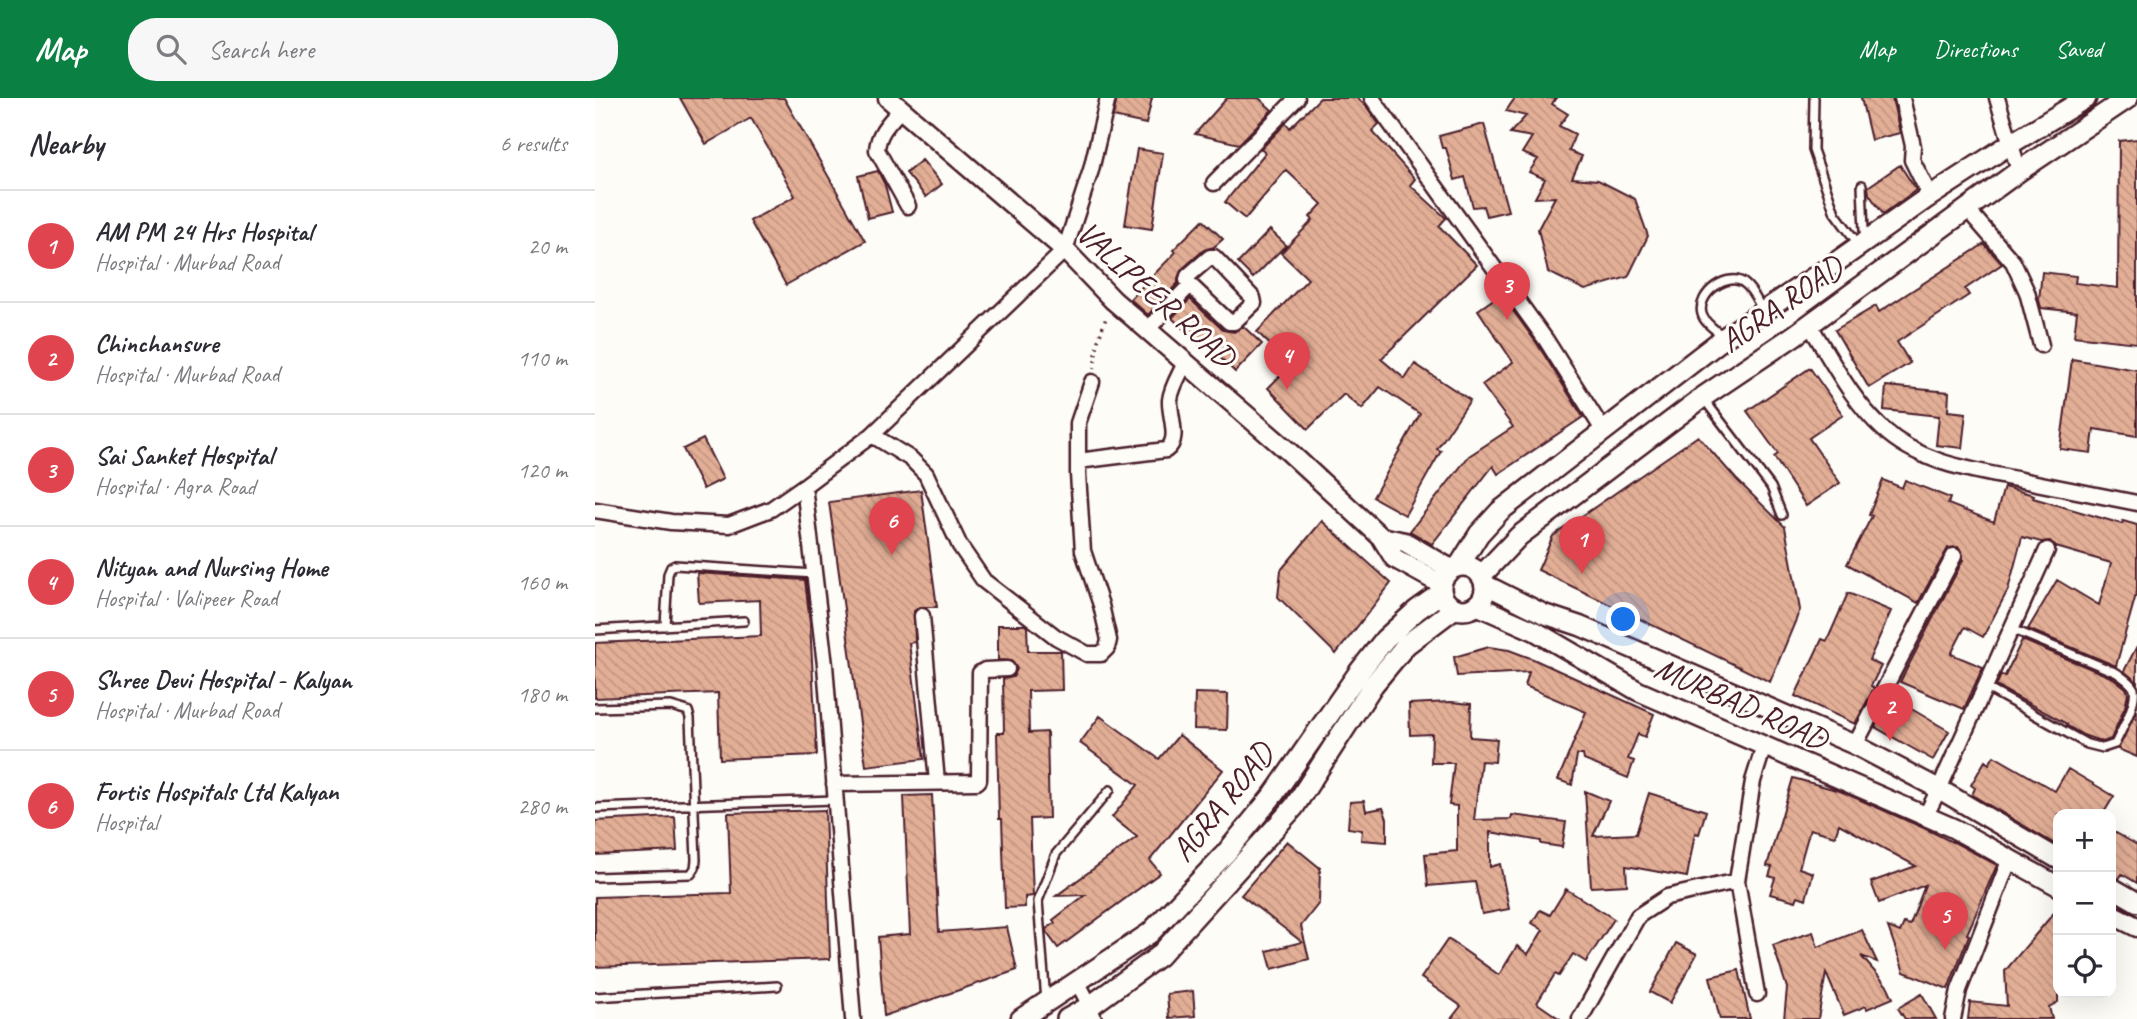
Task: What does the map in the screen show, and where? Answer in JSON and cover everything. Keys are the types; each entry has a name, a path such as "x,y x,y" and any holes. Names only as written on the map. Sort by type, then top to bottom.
{"main road":[{"name":"AGRA ROAD","path":"1021,1019 1150,933 1226,853 1274,794 1385,639 1448,578 1479,534 1500,511 1724,338 1930,196 2086,98"},
{"name":"AGRA ROAD","path":"1067,1019 1092,1012 1159,956 1294,807 1373,685 1406,645 1455,608 1469,609 1476,605 1484,592 1483,580 1519,536 1703,397 1809,324 2019,171 2128,98"},
{"path":"1455,608 1448,604 1448,578 1468,566 1483,580"}],"street":[{"path":"595,510 670,522 729,525 771,509 872,435 1065,250 1091,170 1108,98"},
{"path":"1214,183 1297,98"},
{"path":"1372,98 1546,340 1603,430"},
{"path":"1902,98 1913,146 1912,160 1930,196"},
{"path":"1997,98 2019,171"},
{"path":"895,104 878,141 877,150 908,206"},
{"name":"VALIPEER ROAD","path":"895,104 1065,250 1113,300 1288,451 1381,537 1405,542 1448,578"},
{"path":"1967,209 2013,262 2027,292 2041,345"},
{"path":"1210,257 1214,257 1253,298 1254,303 1234,322 1229,322 1190,285 1188,276 1210,257"},
{"path":"1147,330 1190,285"},
{"path":"1809,324 1858,402 1884,430 1915,451 1950,465 2137,503"},
{"path":"1078,461 1166,450 1171,447 1173,427 1170,398 1185,363"},
{"path":"872,435 911,459 926,474 960,546 984,581 1056,637 1087,654 1101,654 1107,648 1109,640 1101,605 1083,551 1078,461 1078,423 1093,382"},
{"path":"804,486 825,665 853,1019"},
{"path":"1925,817 2047,550"},
{"path":"1855,745 1954,556"},
{"name":"MURBAD ROAD","path":"1483,580 1543,614 1580,626 1855,745 1939,789 2053,856"},
{"name":"MURBAD ROAD","path":"1476,605 1535,631 1638,691 1953,828 2053,883"},
{"path":"922,616 937,782"},
{"path":"834,784 979,781 980,673 985,670 1007,669"},
{"path":"1757,994 1737,881 1752,781 1764,746"},
{"path":"1953,1019 1959,990 2009,861"},
{"path":"1580,1019 1638,916 1667,897 1737,881"},
{"path":"2116,890 2137,902"},
{"path":"2116,916 2137,927"},
{"path":"1077,981 1092,1012"}],"lane":[{"path":"1815,98 1813,150 1835,212 1863,243"},
{"path":"1862,185 1863,243"},
{"path":"1724,338 1702,317 1700,306 1716,285 1734,280 1745,283 1763,311"},
{"path":"1703,397 1767,480 1781,515"},
{"path":"665,626 668,574 675,565 814,574"},
{"path":"595,630 744,621"},
{"path":"1985,687 2087,744 2103,748 2115,744 2125,725 2134,702 2135,691 2130,683 2117,673 2011,628"},
{"path":"595,708 671,706 688,711 695,868 691,874 595,877"},
{"path":"1046,1004 1038,901 1056,855 1110,790"},
{"path":"595,808 835,800"},
{"path":"595,997 777,986"}],"path":[{"path":"1093,382 1098,341 1113,300"}],"building":[{"path":"680,98 784,98 865,241 786,285 750,221 795,196 751,118 706,144"},
{"path":"1117,98 1152,98 1146,124 1113,117"},
{"path":"1227,98 1259,98 1272,110 1239,144 1195,134"},
{"path":"1320,98 1357,98 1366,106 1379,124 1372,131 1415,179 1410,185 1446,218 1439,226 1477,265 1381,359 1405,379 1415,364 1470,400 1437,449 1441,451 1405,515 1373,497 1420,414 1380,387 1362,409 1344,394 1308,429 1268,388 1291,365 1257,332 1308,279 1281,253 1313,220 1310,217 1322,204 1286,170 1245,219 1225,202 1265,153 1261,149 1286,123 1290,128"},
{"path":"1515,98 1556,98 1552,104 1568,114 1559,126 1575,134 1569,151 1582,156 1572,178 1598,180 1635,199 1648,236 1628,277 1585,290 1548,272 1538,229 1555,197 1535,198 1545,179 1529,172 1538,159 1522,153 1532,137 1510,133 1526,116 1506,111"},
{"path":"1861,98 1892,98 1900,133 1871,140"},
{"path":"1484,124 1508,211 1486,216 1483,206 1473,207 1465,177 1455,180 1446,148 1442,148 1439,136"},
{"path":"2137,139 2137,343 2074,336 2077,312 2041,308 2039,300 2042,272 2076,276 2075,283 2118,288 2119,141"},
{"path":"1137,149 1163,153 1152,229 1125,225"},
{"path":"922,160 942,184 926,197 906,173"},
{"path":"1900,165 1916,190 1883,214 1869,194 1868,187"},
{"path":"878,171 885,185 892,212 868,218 858,176"},
{"path":"1203,220 1223,239 1214,247 1204,250 1182,269 1178,283 1148,315 1130,299"},
{"path":"1270,230 1286,245 1253,278 1238,263"},
{"path":"1984,244 2002,264 1965,289 1969,295 1897,342 1910,363 1869,388 1835,330 1876,306 1879,312"},
{"path":"1501,294 1538,345 1583,417 1498,474 1493,466 1432,544 1410,531 1469,456 1513,427 1482,385 1513,362 1478,310"},
{"path":"1190,299 1223,330 1234,332 1243,326 1262,344 1235,372 1206,344 1203,348 1172,318"},
{"path":"2072,359 2137,370 2137,436 2094,429 2091,453 2060,449"},
{"path":"1810,368 1843,415 1809,438 1840,483 1806,506 1774,457 1778,454 1747,411"},
{"path":"1886,386 1949,392 1948,411 1966,413 1962,448 1936,445 1939,416 1884,410"},
{"path":"1698,436 1736,479 1785,527 1800,610 1770,682 1538,570 1553,536"},
{"path":"703,439 723,479 703,489 683,449"},
{"path":"1883,480 1902,488 1905,480 1950,498 1948,504 1994,522 2004,487 2122,524 2123,521 2137,525 2137,591 2116,666 2028,629 2057,580 2099,605 2111,563 2056,547 2050,541 2041,542 2022,537 2008,590 1983,637 1965,627 1951,654 1983,667 1964,709 1900,682 1963,560 1963,555 1958,547 1948,548 1918,603 1847,564 1872,516 1869,515"},
{"path":"921,490 937,607 920,607 914,611 915,642 909,643 924,759 866,766 829,502"},
{"path":"1322,521 1391,583 1336,654 1278,597 1281,570"},
{"path":"697,573 805,580 817,755 720,759 718,693 595,698 595,643 761,636 760,600 699,603"},
{"path":"1848,593 1891,611 1869,660 1881,666 1871,686 1874,688 1855,724 1795,696 1822,639 1827,641"},
{"path":"998,625 1025,625 1028,651 1061,651 1062,690 1028,691 1029,733 1047,732 1049,818 1030,819 1033,896 1025,897 1025,907 1005,908 997,733 1004,733 1003,679 1013,677 1017,669 1012,661 998,660"},
{"path":"2022,640 2113,678 2126,688 2128,694 2125,707 2111,739 2103,742 2083,735 1996,686 2001,675 2005,676"},
{"path":"2137,646 2137,682 2124,671"},
{"path":"1489,647 1509,650 1533,659 1654,714 1645,737 1638,734 1628,759 1634,761 1628,778 1584,760 1583,755 1577,755 1572,785 1558,780 1586,712 1525,686 1529,672 1457,676 1454,657"},
{"path":"1195,693 1228,694 1227,730 1194,729"},
{"path":"1891,697 1949,731 1933,760 1875,727"},
{"path":"1409,704 1471,704 1470,737 1497,739 1495,762 1481,761 1474,820 1511,819 1512,815 1566,822 1562,847 1490,832 1490,867 1500,864 1509,909 1482,914 1475,882 1428,886 1425,854 1457,851 1457,806 1449,805 1454,763 1431,763 1432,734 1410,735"},
{"path":"2137,710 2137,757 2118,749"},
{"path":"1100,716 1159,759 1179,735 1223,770 1150,860 1160,873 1058,948 1046,929 1055,923 1053,920 1085,895 1056,896 1137,837 1112,817 1138,785 1080,743"},
{"path":"1994,756 2055,791 2068,769 2114,796 2106,809 2053,809 2053,843 1972,795 1975,788 1971,785 1985,761 1989,764"},
{"path":"1793,778 1840,791 1952,841 1997,865 1967,934 1969,935 1948,989 1904,972 1888,927 1900,932 1904,923 1910,925 1925,885 1879,903 1871,882 1916,866 1839,824 1835,836 1810,829 1799,868 1813,873 1806,899 1798,896 1796,901 1770,894 1775,878 1769,876 1772,867 1767,866"},
{"path":"1585,791 1609,801 1593,836 1636,834 1649,793 1706,811 1699,834 1695,833 1687,877 1626,866 1627,885 1591,887"},
{"path":"932,795 939,932 1007,927 1017,970 884,1016 878,937 910,934 904,796"},
{"path":"1364,801 1366,811 1383,808 1387,819 1387,842 1361,840 1362,830 1348,828 1350,802"},
{"path":"825,810 830,959 595,967 595,897 731,893 728,813"},
{"path":"675,817 677,851 595,855 595,821"},
{"path":"2116,833 2137,845 2137,883 2122,874 2119,879 2116,878"},
{"path":"1287,841 1320,868 1319,903 1301,926 1309,959 1272,969 1267,951 1302,942 1241,895"},
{"path":"1566,889 1614,919 1586,962 1573,954 1559,976 1555,974 1537,1003 1560,1019 1451,1019 1461,1006 1421,978 1448,939 1499,975 1517,946 1528,954 1543,930 1532,923 1540,910 1550,915"},
{"path":"2053,914 2053,998 2058,998 2058,1002 2049,1007 2052,1019 1968,1019 1970,1002 2007,1006 2005,971"},
{"path":"1862,930 1877,962 1861,956 1888,987 1893,998 1844,1015 1826,973 1818,1019 1784,1019 1787,988 1773,945 1813,932 1818,947"},
{"path":"1676,943 1697,954 1670,1003 1650,992"},
{"path":"1739,970 1750,1019 1720,1019 1710,977"},
{"path":"1193,991 1195,1016 1169,1018 1167,994"},
{"path":"1922,994 1936,1019 1905,1019 1898,1008"}],"place":[{"name":"Sai Sanket Hospital","path":"1507,320"},
{"name":"Nityan and Nursing Home","path":"1287,390"},
{"name":"Fortis Hospitals Ltd Kalyan","path":"892,555"},
{"name":"AM PM 24 Hrs Hospital","path":"1582,574"},
{"name":"Chinchansure","path":"1890,741"},
{"name":"Shree Devi Hospital - Kalyan","path":"1945,950"}]}
